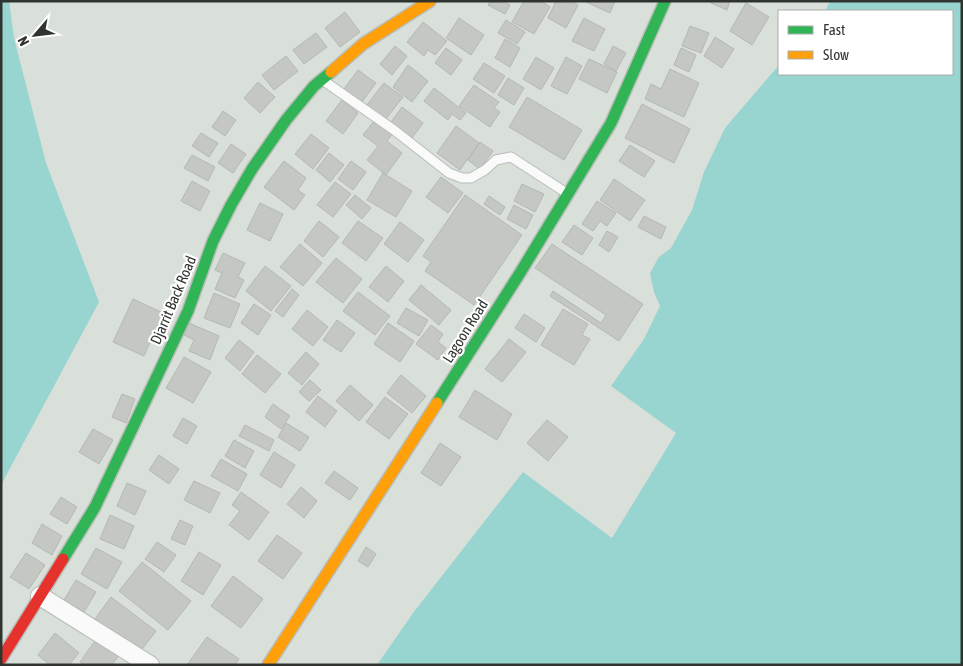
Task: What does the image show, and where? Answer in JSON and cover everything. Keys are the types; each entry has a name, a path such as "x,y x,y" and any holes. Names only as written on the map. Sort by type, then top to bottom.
{"street":[{"name":"Djarrit Back Road","path":"1,659 95,506 188,310 213,241 252,169 286,120 314,86 363,44 430,1"},
{"name":"Lagoon Road","path":"268,665 347,546 568,194 610,123 665,1"},
{"path":"40,596 150,665"}],"lane":[{"path":"322,79 394,130 450,173 462,178 471,178 485,170 496,160 511,157 568,194"}],"water":[{"path":"1,1 9,1 14,38 46,163 99,302 1,485"},
{"path":"830,1 962,1 962,665 377,665 413,613 523,472 612,538 676,433 611,386 644,339 660,306 654,292 650,273 659,257 671,248 692,210 704,172 725,128 778,66 778,75 953,75 953,10 826,10"}],"building":[{"path":"490,1 503,1 510,5 505,14 488,5"},
{"path":"524,1 541,1 550,7 534,34 512,22"},
{"path":"556,1 571,1 578,5 566,28 548,18"},
{"path":"584,1 615,1 610,13"},
{"path":"712,1 730,1 727,10 711,3"},
{"path":"746,3 769,17 752,45 730,31"},
{"path":"345,12 360,32 340,47 325,28"},
{"path":"459,18 484,35 471,55 446,38"},
{"path":"584,18 605,29 594,51 572,41"},
{"path":"506,20 525,32 517,44 498,33"},
{"path":"423,22 447,41 435,55 428,50 424,56 407,42"},
{"path":"690,26 709,33 701,53 682,46"},
{"path":"316,33 327,47 304,64 293,50"},
{"path":"715,37 734,49 722,68 704,56"},
{"path":"505,39 520,48 510,67 495,58"},
{"path":"395,46 407,56 392,75 380,64"},
{"path":"613,46 626,53 616,71 604,64"},
{"path":"446,48 462,60 451,75 435,63"},
{"path":"681,48 696,55 689,72 674,65"},
{"path":"286,56 298,71 274,90 262,75"},
{"path":"536,57 554,68 541,90 523,79"},
{"path":"566,57 582,66 567,94 551,86"},
{"path":"589,59 617,72 607,93 579,79"},
{"path":"484,63 505,76 494,93 473,79"},
{"path":"408,65 428,81 412,102 393,87"},
{"path":"670,69 699,83 684,117 645,99 651,84 661,89"},
{"path":"358,70 376,83 361,103 344,89"},
{"path":"508,78 524,88 514,105 498,95"},
{"path":"258,82 275,97 260,113 244,98"},
{"path":"384,83 403,97 385,120 366,106"},
{"path":"474,85 499,102 494,108 500,112 490,127 459,106"},
{"path":"434,88 466,113 460,120 452,114 448,120 424,101"},
{"path":"527,97 582,130 564,160 509,127"},
{"path":"342,100 358,113 343,134 326,121"},
{"path":"642,104 690,129 674,163 625,138"},
{"path":"402,107 423,123 412,138 391,122"},
{"path":"223,111 236,120 225,136 212,127"},
{"path":"375,120 393,133 387,141 402,153 386,175 367,160 378,146 363,135"},
{"path":"456,126 479,143 460,170 437,153"},
{"path":"201,133 218,143 209,157 192,146"},
{"path":"311,134 329,148 313,169 295,154"},
{"path":"480,142 493,151 480,169 468,160"},
{"path":"231,144 246,154 233,173 218,163"},
{"path":"630,145 655,161 644,177 619,161"},
{"path":"329,153 344,165 330,182 316,170"},
{"path":"192,155 215,167 208,181 184,168"},
{"path":"284,161 306,178 298,190 305,195 294,210 264,187"},
{"path":"351,161 366,172 353,190 338,179"},
{"path":"383,173 412,191 396,217 367,200"},
{"path":"441,177 463,193 448,213 426,197"},
{"path":"614,179 645,200 630,221 600,200"},
{"path":"192,181 210,191 200,211 181,201"},
{"path":"335,182 351,194 333,217 317,205"},
{"path":"522,184 544,194 535,212 514,201"},
{"path":"355,195 371,208 362,219 346,205"},
{"path":"465,195 522,235 474,305 425,271 431,262 423,256"},
{"path":"489,196 505,207 500,215 484,204"},
{"path":"597,201 616,213 607,226 600,221 593,231 582,224"},
{"path":"260,203 283,214 270,241 247,230"},
{"path":"514,205 533,215 526,229 507,219"},
{"path":"644,216 666,227 661,239 638,227"},
{"path":"319,221 339,237 323,257 304,241"},
{"path":"358,221 383,238 366,261 342,243"},
{"path":"400,222 424,240 408,262 384,244"},
{"path":"574,225 593,238 582,255 562,242"},
{"path":"607,231 618,237 609,252 599,245"},
{"path":"300,244 322,263 303,286 280,267"},
{"path":"552,244 643,304 619,341 550,296 553,291 601,323 606,315 535,268"},
{"path":"223,253 245,263 238,277 244,280 235,298 215,289 222,273 215,270"},
{"path":"336,258 362,279 343,303 316,282"},
{"path":"265,266 291,286 271,311 246,291"},
{"path":"386,266 404,281 388,302 369,287"},
{"path":"421,285 451,310 439,325 409,300"},
{"path":"292,289 299,295 283,317 275,311"},
{"path":"358,292 390,316 375,335 343,311"},
{"path":"214,293 240,304 230,328 204,318"},
{"path":"133,299 163,313 144,356 113,342"},
{"path":"254,304 271,315 258,335 241,323"},
{"path":"406,308 428,320 419,336 397,323"},
{"path":"563,309 588,324 582,335 590,339 574,365 541,345"},
{"path":"307,310 328,327 313,346 292,329"},
{"path":"524,314 545,328 536,342 515,328"},
{"path":"337,320 355,333 341,352 323,340"},
{"path":"189,323 219,336 210,360 189,351 194,340 184,335"},
{"path":"388,323 414,341 400,362 374,344"},
{"path":"431,325 443,334 438,342 446,348 438,360 416,344"},
{"path":"509,339 526,352 502,382 485,369"},
{"path":"239,340 254,352 240,371 225,358"},
{"path":"306,352 319,364 302,385 288,373"},
{"path":"257,355 281,374 265,393 242,374"},
{"path":"184,357 211,372 193,403 166,388"},
{"path":"401,375 426,396 412,413 387,393"},
{"path":"310,380 321,390 309,401 299,392"},
{"path":"350,385 373,405 359,421 336,401"},
{"path":"475,390 512,414 497,440 459,417"},
{"path":"122,394 135,399 126,423 112,417"},
{"path":"318,396 337,411 325,427 306,412"},
{"path":"385,397 408,414 389,439 366,422"},
{"path":"273,404 290,416 281,429 265,417"},
{"path":"183,418 197,426 187,444 173,436"},
{"path":"547,420 568,437 548,461 527,443"},
{"path":"286,423 309,437 300,451 278,437"},
{"path":"245,425 274,440 269,451 239,436"},
{"path":"93,429 113,440 99,464 79,452"},
{"path":"234,440 254,451 245,468 225,456"},
{"path":"440,443 461,457 441,486 421,473"},
{"path":"274,452 295,465 281,488 260,475"},
{"path":"159,455 179,469 169,484 149,470"},
{"path":"221,459 247,474 238,491 211,476"},
{"path":"334,471 358,488 350,500 325,483"},
{"path":"194,481 220,493 210,513 184,500"},
{"path":"127,483 146,491 135,515 117,506"},
{"path":"301,487 317,501 304,518 287,504"},
{"path":"241,492 269,512 249,540 229,525 240,511 232,505"},
{"path":"61,497 77,507 67,524 50,514"},
{"path":"110,515 134,526 124,549 100,539"},
{"path":"180,520 193,526 185,545 171,539"},
{"path":"42,524 62,536 52,555 32,543"},
{"path":"277,535 302,553 283,579 258,561"},
{"path":"157,542 176,555 164,572 145,559"},
{"path":"366,547 376,554 368,567 358,561"},
{"path":"96,548 122,562 107,589 81,574"},
{"path":"199,552 221,565 203,595 181,581"},
{"path":"26,553 45,565 29,589 10,577"},
{"path":"142,562 191,601 168,630 119,591"},
{"path":"233,576 263,599 241,628 211,606"},
{"path":"76,580 96,592 84,612 64,600"},
{"path":"111,597 156,631 139,653 95,619"},
{"path":"55,633 79,653 69,665 50,665 38,655"},
{"path":"207,637 239,659 235,665 187,665"},
{"path":"97,638 120,654 112,665 84,665 80,662"}],"traffic: fast":[{"path":"437,403 520,273 611,123 665,1"},
{"path":"63,559 95,507 188,311 213,241 231,205 252,169 286,120 314,86 331,72"}],"traffic: slow":[{"path":"331,72 363,44 430,1"},
{"path":"268,665 437,403"}],"traffic: jam":[{"path":"1,659 63,559"}]}
